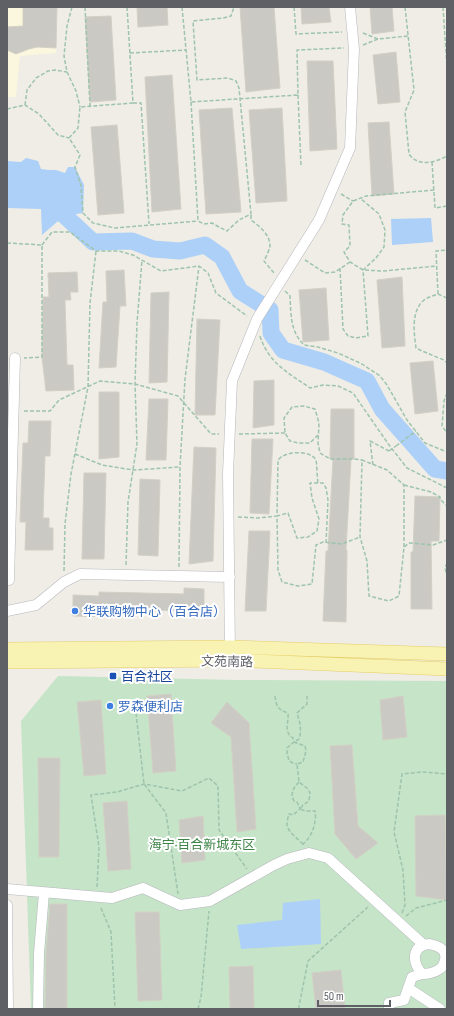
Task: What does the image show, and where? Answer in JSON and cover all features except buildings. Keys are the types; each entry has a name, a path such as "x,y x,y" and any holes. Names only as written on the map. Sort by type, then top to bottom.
{"main road":[{"name":"文苑南路","path":"7,649 230,647 447,654"},
{"name":"文苑南路","path":"7,662 231,660 447,669"}],"street":[{"path":"231,660 228,473 232,382 256,321 319,220 350,148 353,47 350,7"},
{"path":"9,580 15,358"},
{"path":"7,611 36,604 64,582 80,574 230,577"},
{"path":"7,889 112,898 143,888 180,905 210,901 287,859 309,853 328,858 424,945"},
{"path":"38,1009 39,953 44,892"},
{"path":"7,905 8,1009"},
{"path":"389,1009 389,1003 404,1000 412,977 422,974 430,974 439,970 443,966 446,954 436,945 430,944 417,948 415,955 417,969 422,974"},
{"path":"408,988 440,1009"}],"path":[{"path":"68,138 78,128 80,107 76,91 67,72 64,56 67,26 72,7"},
{"path":"85,7 90,106"},
{"path":"127,7 133,103"},
{"path":"182,7 191,102 198,220"},
{"path":"234,7 231,16 193,21 197,80 228,78 236,81 239,88 251,220 261,228 269,240 270,247 264,261 274,273 269,283 276,289 286,291 290,296 291,321 298,339 304,345 318,347 338,353 362,364 380,376 387,385 407,420 425,444 447,452"},
{"path":"294,7 296,34 359,31 378,39"},
{"path":"405,7 414,90 405,112 409,154 412,159 424,163 438,161 447,156"},
{"path":"443,7 447,67"},
{"path":"301,166 297,50 359,47 378,39 408,36"},
{"path":"130,53 186,50"},
{"path":"25,106 27,90 36,78 48,71 55,70 67,72"},
{"path":"191,102 298,95"},
{"path":"80,107 141,103 149,225"},
{"path":"7,109 25,106 39,114 58,134 68,138 80,155 75,168 81,186 83,213 93,223 115,228 198,220 204,224 212,223 227,231 239,220 251,214"},
{"path":"432,162 435,208 447,206"},
{"path":"332,189 353,201"},
{"path":"434,190 366,196 360,198 353,201 343,215 342,224 349,224 350,246 344,252 350,262 363,270 437,266"},
{"path":"360,198 379,214 385,230 384,247 376,258 363,270"},
{"path":"15,358 42,357 42,245 52,232 70,232 96,251 119,251 133,255 161,271 199,266 208,273 216,293 256,321 263,347 272,360 291,376 310,388 323,385 338,386 353,393 389,445 408,468 447,488"},
{"path":"7,243 42,245"},
{"path":"438,294 436,251 447,250"},
{"path":"64,582 65,524 71,474 88,387 90,302 96,251"},
{"path":"297,255 325,273 335,272 350,262"},
{"path":"125,575 128,502 137,444 135,384 136,323 142,260"},
{"path":"178,576 180,466 185,379 199,266"},
{"path":"340,268 343,329 348,336 356,338 368,336 363,270"},
{"path":"447,298 438,294 422,302 416,313 414,330 416,348 444,360 447,363"},
{"path":"14,411 50,411 59,400 100,381 135,384 178,396 211,434 285,433"},
{"path":"447,393 444,401 442,426 447,432"},
{"path":"318,435 310,443 290,441 285,433 284,418 292,407 304,406 315,409 319,423 318,443 320,454 330,459 362,460 387,470 404,484 431,492 440,497 447,506"},
{"path":"373,465 370,441 389,451 415,431"},
{"path":"318,483 316,461 311,455 291,453 282,456 278,460 278,570 282,582 298,586 312,584 316,545 323,542 342,544 360,537"},
{"path":"75,454 102,465 133,470 180,466"},
{"path":"362,460 360,537 367,561 369,596 388,601 399,596 404,547 404,484"},
{"path":"229,517 258,518 288,513 297,538 308,537 317,531 318,519 312,498 310,483 323,483 326,488 328,500 326,543"},
{"path":"404,547 409,543 433,545 447,540"},
{"path":"447,563 445,568 447,575"},
{"path":"275,696 279,709 288,713 287,731 289,736 294,738 294,742 305,746 306,751 303,762 297,764 289,761 286,750 294,742 299,739 301,726 297,713 307,704 307,696"},
{"path":"136,713 144,784 166,812 180,905"},
{"path":"297,764 299,782 308,789 310,793 309,801 293,815 288,814 287,825 303,844 304,854"},
{"path":"399,922 405,905 402,870 394,832 402,774 423,772 447,774"},
{"path":"115,1009 111,932 97,897 99,847 91,795 117,792 144,784 182,791 209,778 218,786 219,830 252,878"},
{"path":"299,782 295,786 292,794 294,801 297,802 300,809 307,812 315,811 316,814 315,824 303,844"},
{"path":"399,922 416,908 447,900"},
{"path":"198,1009 201,997 210,901"},
{"path":"299,1009 308,961 375,901"}],"shaded area":[{"path":"7,7 57,7 56,53 20,56 16,97 7,97"}],"green space":[{"name":"海宁·百合新城东区","path":"58,676 238,680 447,681 447,1009 31,1009 21,721"}],"water":[{"path":"26,158 38,161 41,169 56,170 65,173 68,167 75,167 84,185 83,213 70,215 57,222 42,235 41,209 7,208 7,161 21,162"},
{"path":"431,218 433,242 392,245 391,219"},
{"path":"320,899 321,944 241,949 237,925 282,920 283,903"}],"waterway":[{"path":"54,197 64,215 93,242 132,241 153,249 180,251 205,245 222,257 240,291 270,310 271,333 283,350 324,362 367,381 382,409 435,469 447,471"}],"place":[{"name":"华联购物中心（百合店）","path":"75,611"},
{"name":"百合社区","path":"113,676"},
{"name":"罗森便利店","path":"110,706"}]}
